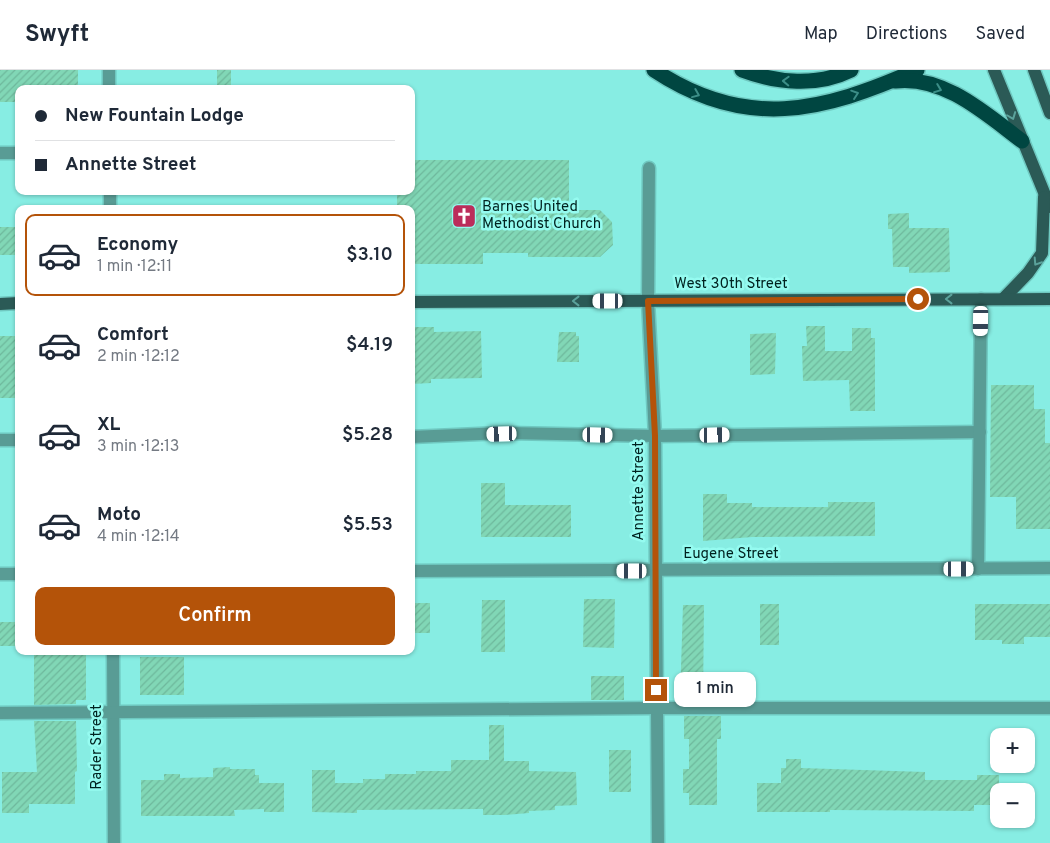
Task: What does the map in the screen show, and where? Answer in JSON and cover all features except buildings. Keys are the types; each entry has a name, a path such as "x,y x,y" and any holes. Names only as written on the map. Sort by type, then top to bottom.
{"highway":[{"path":"654,70 678,85 704,97 734,106 762,109 795,108 831,102 891,82 917,70"},
{"path":"742,70 781,81 806,81 831,77 851,70"},
{"path":"891,82 921,83 952,94 978,107 1022,141"}],"main road":[{"path":"994,70 1047,202 1042,253 1028,273 1003,299"},
{"path":"1034,70 1050,113"},
{"name":"West 30th Street","path":"415,302 1050,299"},
{"path":"0,304 15,304"}],"street":[{"path":"109,70 109,85"},
{"path":"0,153 15,153"},
{"name":"Annette Street","path":"648,168 648,301 655,436 658,843"},
{"path":"978,569 981,299"},
{"path":"415,437 502,434 655,436 980,432"},
{"path":"0,440 15,440"},
{"name":"Eugene Street","path":"415,571 1050,568"},
{"path":"0,574 15,574"},
{"name":"Rader Street","path":"113,655 114,843"},
{"path":"0,713 656,708 1050,708"}],"place":[{"name":"Barnes United Methodist Church","path":"464,216"}],"route":[{"path":"656,690 655,436 648,301 918,299"}]}
